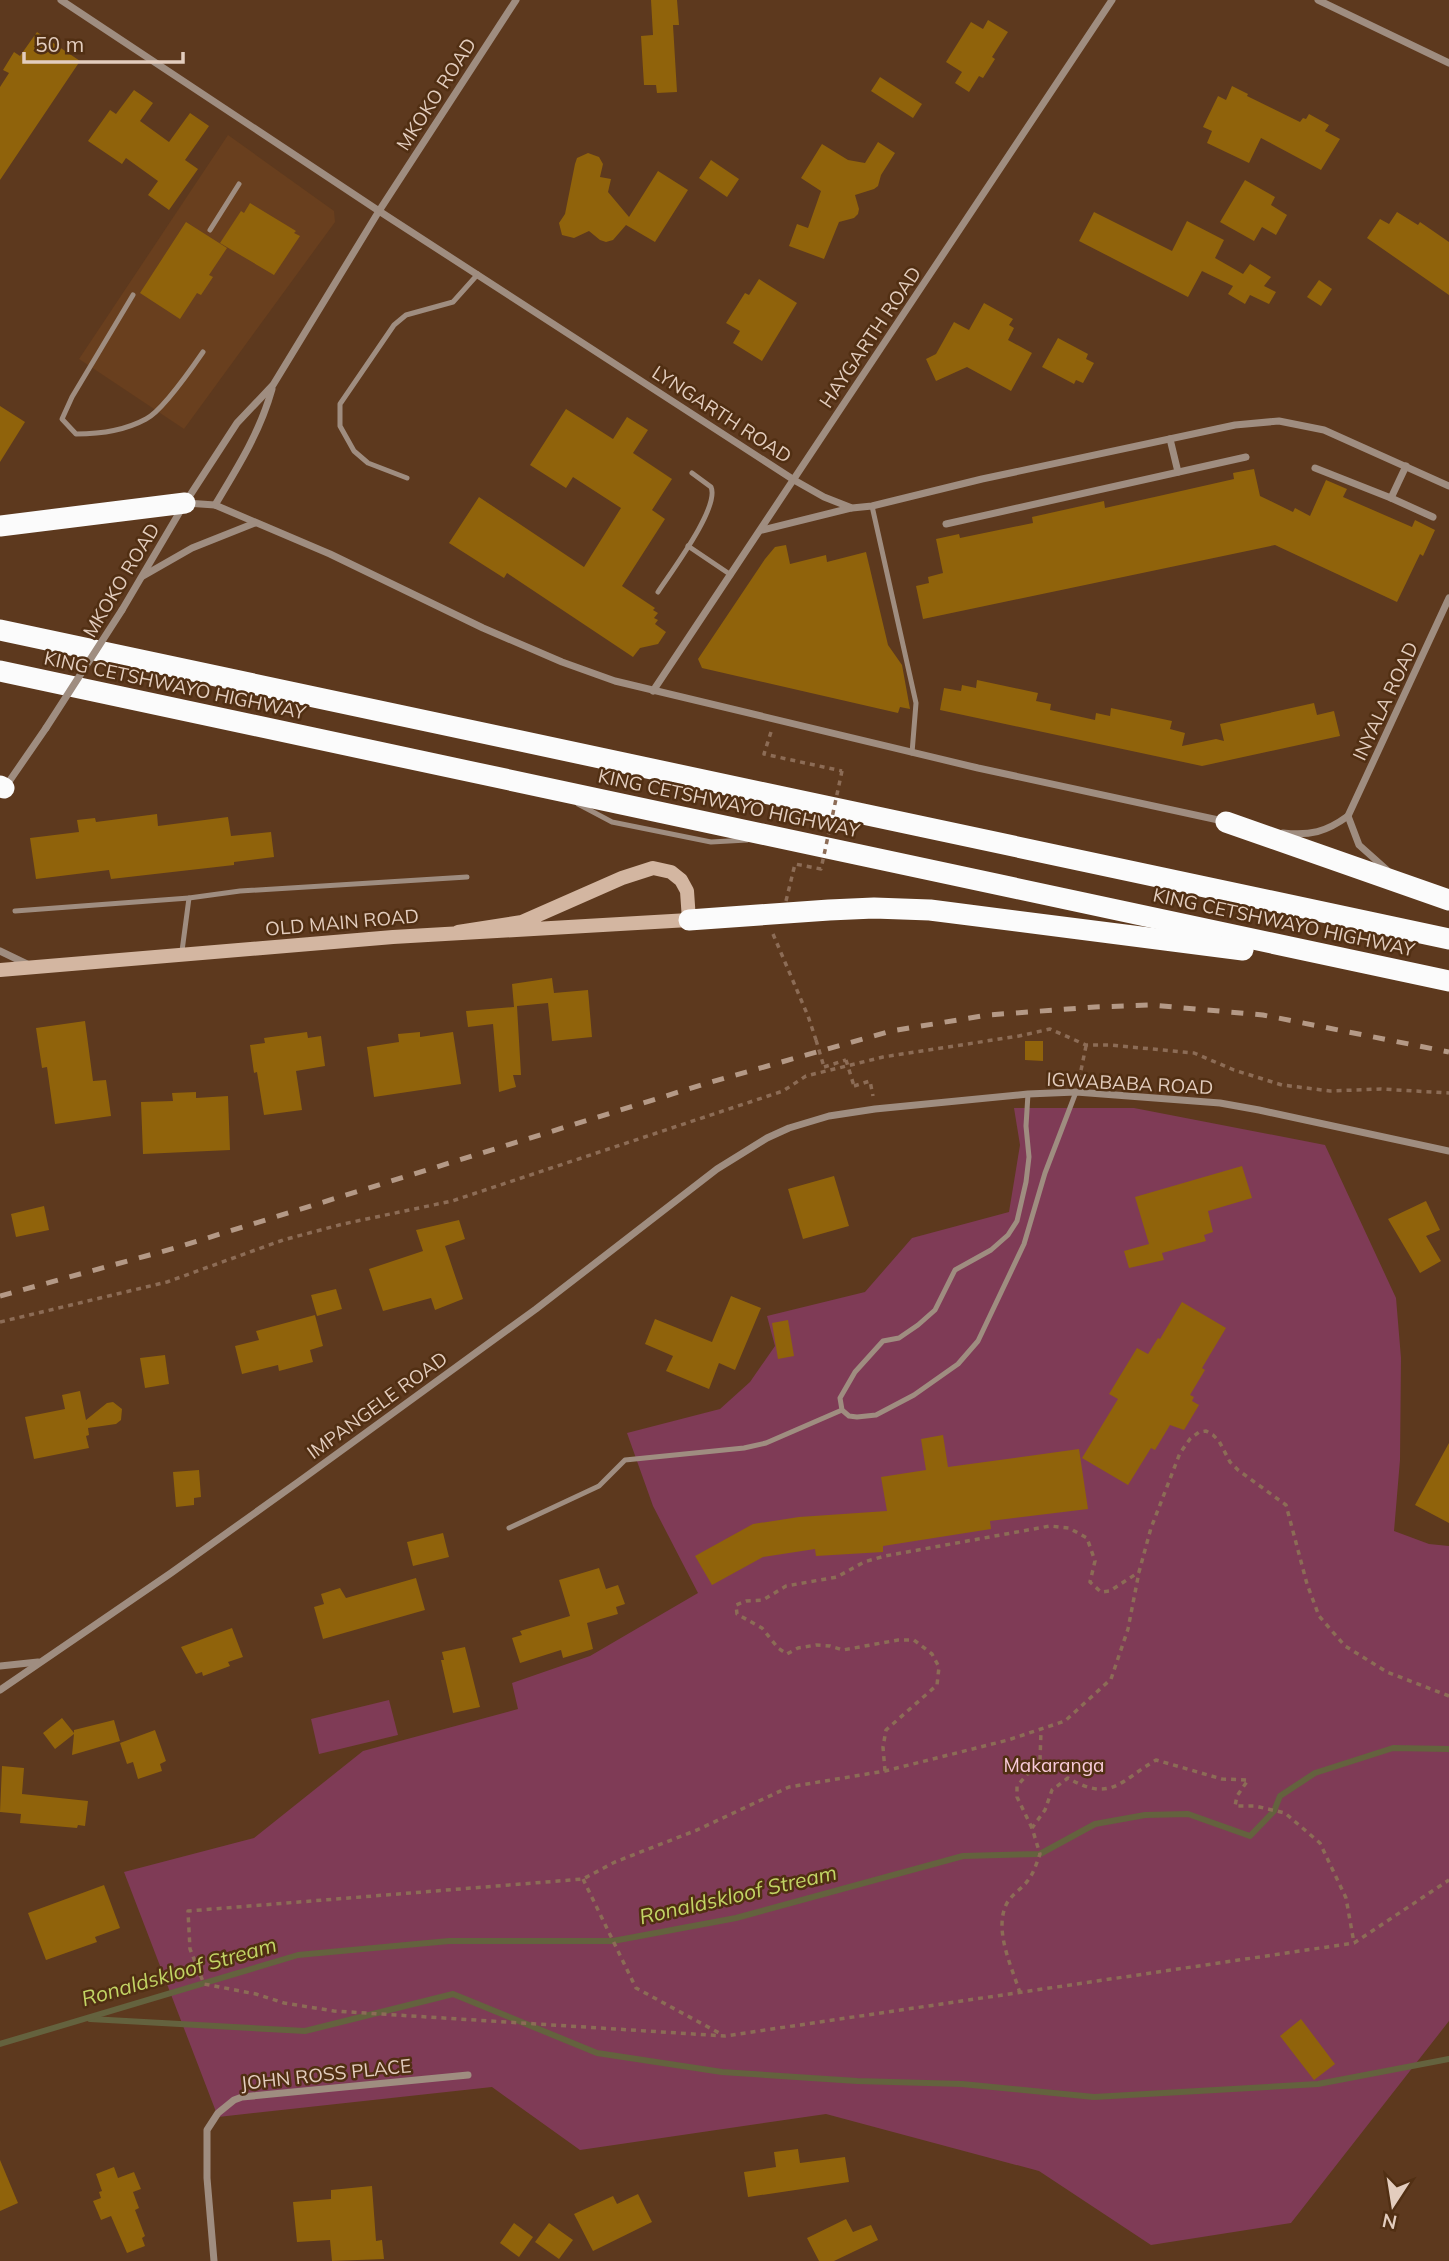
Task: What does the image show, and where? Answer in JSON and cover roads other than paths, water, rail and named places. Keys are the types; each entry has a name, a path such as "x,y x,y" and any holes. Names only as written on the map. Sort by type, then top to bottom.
{"highway":[{"path":"0,526 185,503"},
{"name":"KING CETSHWAYO HIGHWAY","path":"0,630 1449,939"},
{"name":"KING CETSHWAYO HIGHWAY","path":"0,671 1449,981"},
{"path":"1226,822 1449,900"},
{"path":"689,920 851,909 930,910 1402,971"}],"street":[{"name":"LYNGARTH ROAD","path":"61,0 379,211 794,480 824,497 852,508 872,506 1256,422 1293,422 1324,430 1449,485"},
{"name":"MKOKO ROAD","path":"1,790 46,728 122,610 185,503 237,423 273,384 379,211 516,0"},
{"name":"HAYGARTH ROAD","path":"653,691 1112,0"},
{"path":"1318,0 1449,63"},
{"name":"MKOKO ROAD","path":"215,505 248,450 265,413 273,384"},
{"path":"1170,439 1178,472"},
{"path":"946,524 1245,457"},
{"path":"1391,498 1406,466"},
{"path":"1315,468 1433,517"},
{"path":"185,503 215,505 330,554 483,628 562,662 615,681 912,753 1226,822 1301,835 1324,831 1348,816 1363,851 1400,881"},
{"path":"762,530 852,508"},
{"path":"142,577 202,543 256,522"},
{"name":"INYALA ROAD","path":"1348,816 1449,598"},
{"path":"458,932 522,922 622,878 653,868 671,872 681,880 687,891 689,920"},
{"name":"OLD MAIN ROAD","path":"0,970 458,932 689,920"},
{"path":"0,951 34,967"},
{"name":"IGWABABA ROAD","path":"766,1138 829,1116 875,1109 1076,1092 1233,1105 1449,1151"},
{"name":"IMPANGELE ROAD","path":"0,1690 301,1480 524,1317 717,1170 766,1138"},
{"path":"0,1666 39,1662"},
{"name":"JOHN ROSS PLACE","path":"214,2261 207,2178 207,2130 227,2105 242,2097 468,2075"}],"lane":[{"path":"210,230 239,184"},
{"path":"407,478 368,463 354,451 340,426 340,404 394,325 406,315 453,302 478,274"},
{"path":"133,295 72,397 62,419 76,434 104,434 148,419 178,386 203,352"},
{"path":"658,592 707,514 713,494 711,487 692,473"},
{"path":"872,506 916,703 912,753"},
{"path":"688,546 731,575"},
{"path":"15,911 189,898 240,891 467,877"},
{"path":"181,955 189,898"},
{"path":"1028,1094 1026,1126 1029,1157 1017,1221 1008,1235 991,1250 955,1270 935,1310 899,1338 883,1341 855,1372 840,1398 842,1410 849,1416 857,1418 876,1415 914,1395 958,1364 978,1341 1024,1244 1045,1173 1076,1092"},
{"path":"1017,1221 1030,1226"},
{"path":"509,1528 599,1486 625,1460 744,1448 766,1443 842,1410"}],"waterway":[{"name":"Ronaldskloof Stream","path":"0,2044 298,1955 449,1941 613,1941 736,1918 963,1856 1040,1854 1095,1824 1145,1815 1188,1814 1250,1836 1274,1811 1280,1796 1315,1773 1393,1748 1449,1749"},
{"path":"90,2019 305,2031 453,1994 597,2053 722,2072 857,2081 962,2084 1094,2097 1318,2084 1449,2059"}],"railway":[{"path":"0,1296 175,1248 711,1082 891,1031 988,1015 1151,1005 1263,1015 1449,1052"}],"park label":[{"name":"Makaranga","path":"1054,1765"}]}
